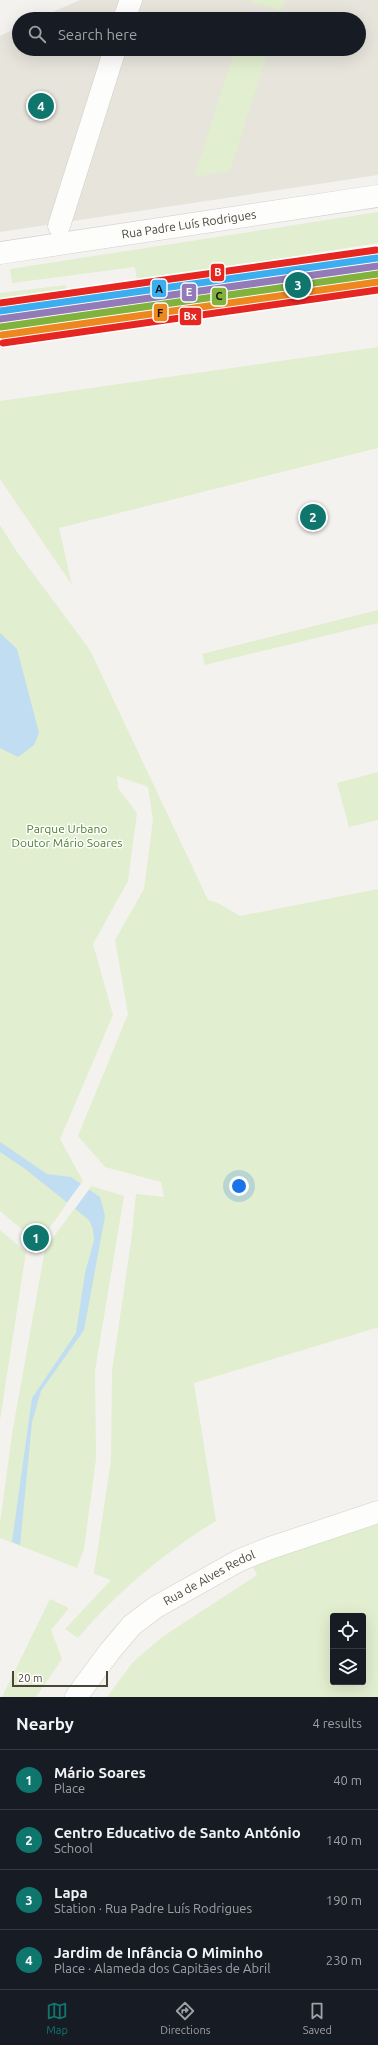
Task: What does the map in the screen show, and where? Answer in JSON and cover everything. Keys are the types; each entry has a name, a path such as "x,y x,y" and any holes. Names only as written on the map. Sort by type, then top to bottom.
{"street":[{"path":"127,12 131,0"},
{"path":"59,226 113,56"},
{"name":"Rua Padre Luís Rodrigues","path":"0,253 378,196"},
{"name":"Rua de Alves Redol","path":"76,1697 132,1625 156,1607 246,1558 270,1548 378,1512"}],"shaded area":[{"path":"80,0 378,0 378,175 0,232 0,36 12,30 12,56 366,56 366,12 53,12"}],"green space":[{"path":"252,0 285,0 281,11 251,2"},
{"path":"233,56 267,56 230,171 194,177"},
{"path":"378,212 378,243 137,281 135,267 12,283 10,269"},
{"path":"66,285 68,302 0,312 0,293"},
{"path":"378,347 378,448 59,528 72,585 0,479 0,401"},
{"name":"Parque Urbano Doutor Mário Soares","path":"0,525 17,552 90,650 208,900 218,903 240,916 378,889 378,1329 376,1328 194,1383 216,1521 178,1546 142,1574 93,1621 78,1638 65,1629 111,1580 94,1574 111,1460 112,1371 131,1242 136,1194 164,1197 161,1182 105,1167 78,1136 128,1014 115,940 144,889 153,820 148,787 117,776 118,788 137,813 128,881 93,944 113,1015 60,1139 83,1181 43,1237 30,1236 0,1211"},
{"path":"378,610 378,623 205,665 202,654"},
{"path":"378,772 378,820 349,827 337,783"},
{"path":"91,1186 124,1196 95,1371 96,1459 84,1549 77,1568 0,1538 0,1524 12,1434 45,1249"},
{"path":"0,1230 26,1252 0,1420"},
{"path":"378,1523 378,1697 107,1697 133,1662 162,1637 257,1575 252,1566 284,1550"},
{"path":"50,1599 69,1608 51,1630 62,1659 36,1697 2,1697"}],"water":[{"path":"0,633 17,649 39,733 34,745 18,757 0,748"},
{"path":"0,1142 47,1174 71,1177 100,1197 105,1216 84,1330 41,1391 32,1422 20,1545 12,1542 32,1398 76,1333 85,1273 94,1240 93,1229 89,1220 24,1168 0,1152"}],"pier":[{"path":"82,1182 90,1188 74,1210 66,1204"}],"transit line":[{"name":"B","path":"0,303 376,250"},
{"name":"A","path":"0,311 377,258"},
{"name":"E","path":"0,319 378,266"},
{"name":"C","path":"1,327 378,274"},
{"name":"F","path":"2,335 378,282"},
{"name":"Bx","path":"3,343 378,290"}],"place":[{"name":"Jardim de Infância O Miminho","path":"41,106"},
{"name":"Lapa","path":"298,285"},
{"name":"Centro Educativo de Santo António","path":"313,517"},
{"name":"Mário Soares","path":"36,1238"}]}
